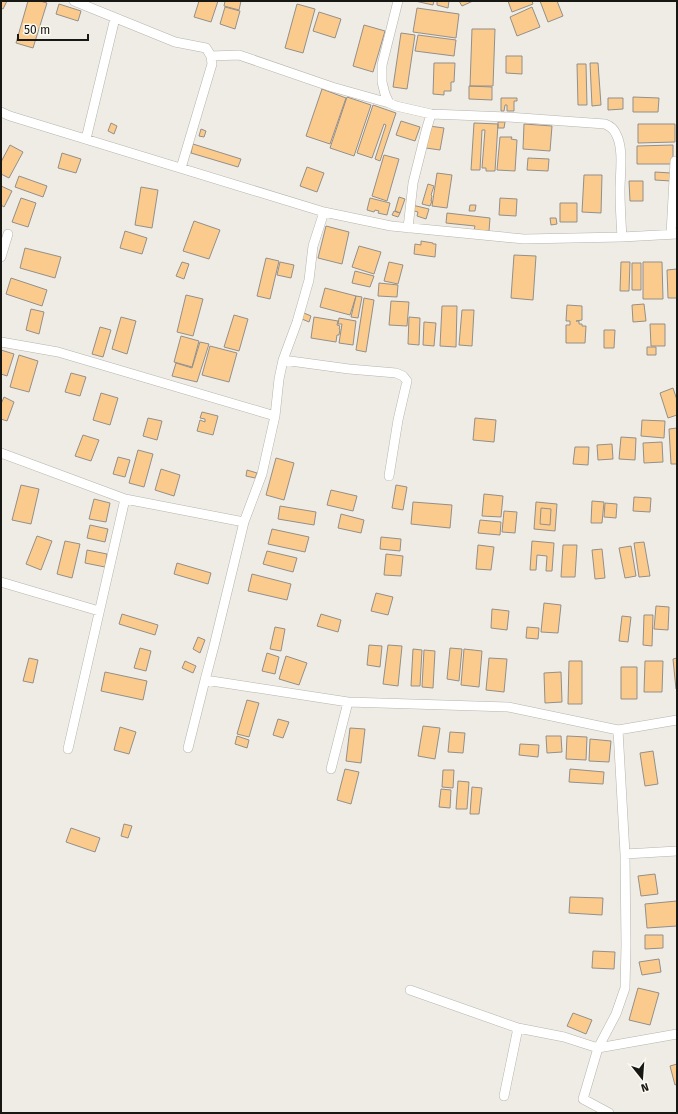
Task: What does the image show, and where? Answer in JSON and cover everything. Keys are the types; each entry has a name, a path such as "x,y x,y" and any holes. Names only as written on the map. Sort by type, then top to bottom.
{"street":[{"path":"74,1 175,42 206,48 211,56 212,64 181,168"},
{"path":"389,103 385,94 382,65 398,1"},
{"path":"86,139 115,18"},
{"path":"211,56 239,56 332,87 396,106 431,114 507,117 605,124 611,127 616,134 621,152 620,216 622,237"},
{"path":"1,112 324,212 391,226 524,239 622,237 674,234 675,161"},
{"path":"408,228 413,183 431,114"},
{"path":"188,748 244,522 262,474 275,416 279,379 283,360 297,322 309,280 313,246 324,212"},
{"path":"1,257 8,234"},
{"path":"1,342 58,352 275,416"},
{"path":"283,360 349,369 396,373 403,376 407,381 398,420 389,476"},
{"path":"1,453 125,499 244,522"},
{"path":"68,749 98,611 125,499"},
{"path":"1,582 98,611"},
{"path":"205,680 348,702 508,707 618,730 677,720"},
{"path":"331,768 348,702"},
{"path":"609,1113 583,1100 598,1048 616,1014 625,988 625,854 618,730"},
{"path":"625,854 677,851"},
{"path":"410,990 518,1028 564,1037 598,1048 677,1034"},
{"path":"504,1096 518,1028"}],"building":[{"path":"1,1 7,1 3,9 1,8"},
{"path":"28,1 40,1 47,3 33,48 16,43"},
{"path":"199,1 218,1 211,22 194,17"},
{"path":"225,1 241,1 239,10 224,6"},
{"path":"415,1 434,1 433,5"},
{"path":"437,1 449,1 448,8 437,5"},
{"path":"459,1 473,1 462,6"},
{"path":"508,1 532,1 533,4 512,12"},
{"path":"540,1 557,1 563,16 548,22"},
{"path":"59,4 81,11 78,21 56,14"},
{"path":"297,4 315,9 303,53 285,48"},
{"path":"225,7 240,11 235,29 220,24"},
{"path":"532,7 540,27 517,36 510,17"},
{"path":"417,8 459,14 456,38 413,32"},
{"path":"319,12 341,19 335,38 313,31"},
{"path":"364,25 385,31 373,72 353,66"},
{"path":"472,29 495,29 493,86 470,86"},
{"path":"401,33 415,35 407,89 393,87"},
{"path":"418,35 456,40 454,56 415,51"},
{"path":"506,56 522,56 522,74 506,73"},
{"path":"434,63 455,63 454,82 451,82 451,91 444,91 444,95 433,94"},
{"path":"590,63 598,63 601,105 592,106"},
{"path":"577,64 586,64 587,105 578,105"},
{"path":"469,86 492,87 492,100 469,99"},
{"path":"322,89 346,98 330,144 306,136"},
{"path":"347,97 371,105 354,156 330,148"},
{"path":"633,97 659,98 658,112 633,112"},
{"path":"501,98 517,98 517,101 514,101 514,111 507,111 507,105 505,105 504,111 501,111"},
{"path":"608,98 623,98 623,109 608,110"},
{"path":"373,105 396,113 380,161 375,159 386,125 384,124 372,158 357,153"},
{"path":"401,121 420,127 415,141 396,135"},
{"path":"498,122 505,122 504,128 498,128"},
{"path":"111,123 117,126 114,134 108,131"},
{"path":"474,123 498,124 495,171 486,171 486,168 482,168 485,130 482,130 480,170 471,170"},
{"path":"524,124 552,126 550,151 523,149"},
{"path":"638,124 675,124 675,142 638,143"},
{"path":"429,126 444,128 440,150 426,148"},
{"path":"201,129 206,131 204,137 199,136"},
{"path":"500,137 512,137 511,139 517,140 515,171 497,170"},
{"path":"193,144 241,159 238,167 191,153"},
{"path":"10,145 23,152 9,178 1,174 1,162"},
{"path":"673,145 673,164 637,164 637,146"},
{"path":"62,153 81,159 76,173 58,168"},
{"path":"384,155 399,159 387,201 372,196"},
{"path":"528,158 549,159 548,171 527,170"},
{"path":"307,167 324,173 317,192 300,186"},
{"path":"655,172 671,173 671,181 655,180"},
{"path":"437,173 452,175 447,208 432,206"},
{"path":"584,175 602,175 601,213 582,212"},
{"path":"19,176 47,186 43,197 15,187"},
{"path":"629,181 643,181 643,201 630,201"},
{"path":"428,184 434,186 430,206 422,204"},
{"path":"1,186 12,191 4,207 1,205"},
{"path":"141,187 158,190 152,228 135,225"},
{"path":"399,197 405,199 400,213 395,211"},
{"path":"21,198 36,203 28,227 12,222"},
{"path":"370,198 390,203 387,215 378,213 379,211 375,210 374,212 367,210"},
{"path":"500,198 517,199 516,216 499,215"},
{"path":"560,203 577,203 577,222 560,222"},
{"path":"412,205 429,209 426,219 417,216 418,212 411,210"},
{"path":"470,205 476,205 475,211 469,211"},
{"path":"394,211 400,213 398,217 392,215"},
{"path":"447,213 490,218 489,231 474,230 475,226 446,223"},
{"path":"550,218 556,218 557,224 551,225"},
{"path":"194,221 220,230 209,259 183,251"},
{"path":"326,226 349,232 342,264 318,258"},
{"path":"125,231 147,238 142,254 120,248"},
{"path":"421,241 436,244 435,257 414,254 415,244 421,245"},
{"path":"359,246 381,252 374,274 352,267"},
{"path":"25,248 61,257 55,278 20,268"},
{"path":"514,255 536,256 533,300 511,298"},
{"path":"266,258 279,261 270,299 257,296"},
{"path":"182,262 189,264 184,279 176,276"},
{"path":"280,262 294,265 291,278 277,275"},
{"path":"389,262 403,265 398,284 384,281"},
{"path":"621,262 630,262 629,291 620,291"},
{"path":"643,262 662,262 663,299 643,299"},
{"path":"632,263 641,263 641,290 632,290"},
{"path":"677,269 677,298 668,298 667,270"},
{"path":"355,271 374,276 370,287 352,283"},
{"path":"11,278 47,290 42,306 6,294"},
{"path":"379,283 398,285 397,297 378,296"},
{"path":"325,288 356,296 350,315 320,307"},
{"path":"186,295 203,299 193,336 177,332"},
{"path":"356,296 362,297 358,318 351,317"},
{"path":"364,298 374,300 366,352 356,350"},
{"path":"391,301 409,302 407,326 389,325"},
{"path":"644,304 646,321 633,322 632,305"},
{"path":"567,305 582,306 582,320 576,321 579,321 579,324 582,324 582,326 586,326 585,343 566,343 566,325 570,325 570,321 566,321"},
{"path":"442,306 457,306 456,347 440,346"},
{"path":"31,309 44,312 39,334 26,330"},
{"path":"462,310 474,310 472,346 459,345"},
{"path":"304,313 311,316 309,322 302,319"},
{"path":"234,315 248,319 239,351 224,347"},
{"path":"121,317 136,321 127,354 112,349"},
{"path":"314,317 338,321 337,325 340,326 340,329 336,342 311,338"},
{"path":"409,317 420,318 419,345 408,344"},
{"path":"339,318 356,321 353,345 339,343 342,324 338,324"},
{"path":"424,322 436,323 434,346 423,345"},
{"path":"650,324 665,324 665,346 651,346"},
{"path":"100,327 111,330 103,357 92,354"},
{"path":"604,330 615,330 614,348 604,348"},
{"path":"181,336 199,341 192,367 174,362"},
{"path":"200,342 209,344 197,382 172,376 176,363 192,368"},
{"path":"210,346 237,353 229,382 202,375"},
{"path":"647,347 656,347 656,355 647,355"},
{"path":"1,350 14,354 7,376 1,374"},
{"path":"19,355 38,361 29,392 10,387"},
{"path":"71,373 86,377 80,396 65,392"},
{"path":"673,388 677,400 677,415 668,418 660,393"},
{"path":"101,393 118,398 110,425 93,420"},
{"path":"4,397 14,402 7,421 1,419 1,404"},
{"path":"202,412 218,416 213,435 197,431 200,420 205,422 205,419 200,418"},
{"path":"148,418 162,421 157,440 143,436"},
{"path":"475,418 496,420 494,442 473,440"},
{"path":"642,420 665,421 664,438 641,436"},
{"path":"677,428 677,464 671,464 669,429"},
{"path":"83,435 99,440 91,461 75,456"},
{"path":"621,437 636,438 635,460 619,459"},
{"path":"662,442 663,462 644,463 643,443"},
{"path":"612,444 613,459 598,460 597,445"},
{"path":"575,447 589,447 588,465 573,464"},
{"path":"138,450 153,454 144,487 129,483"},
{"path":"118,457 130,460 125,477 113,474"},
{"path":"276,458 294,463 284,500 266,495"},
{"path":"161,469 180,475 174,496 155,490"},
{"path":"247,470 257,473 255,478 246,476"},
{"path":"21,485 39,489 31,524 12,520"},
{"path":"396,485 407,487 403,510 392,508"},
{"path":"331,490 357,496 353,511 327,505"},
{"path":"484,494 503,496 501,517 482,516"},
{"path":"634,497 651,498 650,512 633,511"},
{"path":"94,499 110,503 106,522 89,519"},
{"path":"592,501 604,502 602,523 591,523"},
{"path":"413,502 452,505 450,528 411,524"},
{"path":"536,502 557,504 555,531 534,529"},
{"path":"605,503 617,504 616,518 604,517"},
{"path":"280,506 316,512 314,525 278,519"},
{"path":"541,508 551,509 550,525 540,524"},
{"path":"504,511 517,512 515,533 502,532"},
{"path":"341,514 364,520 361,533 338,528"},
{"path":"480,520 501,522 500,535 478,533"},
{"path":"90,525 108,529 105,542 87,538"},
{"path":"272,529 309,537 305,552 268,544"},
{"path":"37,536 52,541 41,570 26,564"},
{"path":"381,537 401,539 400,551 380,549"},
{"path":"65,541 80,544 72,578 57,574"},
{"path":"532,541 554,543 552,571 546,571 547,556 537,555 536,570 530,570"},
{"path":"644,542 650,576 639,577 634,543"},
{"path":"478,545 494,547 491,570 476,569"},
{"path":"563,545 577,545 575,577 561,577"},
{"path":"631,546 636,576 625,578 619,548"},
{"path":"602,549 605,578 595,579 592,550"},
{"path":"87,550 107,554 105,567 85,563"},
{"path":"267,551 297,558 293,572 263,564"},
{"path":"386,554 403,556 401,576 384,575"},
{"path":"177,563 211,573 208,584 174,574"},
{"path":"252,574 291,584 287,600 248,591"},
{"path":"376,593 393,597 388,615 371,611"},
{"path":"544,603 561,605 558,633 541,632"},
{"path":"656,606 669,607 668,630 654,629"},
{"path":"492,609 509,611 507,630 491,628"},
{"path":"122,614 158,625 155,635 119,624"},
{"path":"321,614 341,620 338,632 317,626"},
{"path":"644,615 653,615 652,646 643,645"},
{"path":"622,616 631,617 628,642 619,641"},
{"path":"275,627 285,629 281,651 270,649"},
{"path":"527,627 539,628 538,639 526,638"},
{"path":"198,637 205,640 200,653 193,649"},
{"path":"369,645 382,646 380,667 367,665"},
{"path":"388,645 402,646 398,686 383,684"},
{"path":"140,648 151,651 146,671 134,668"},
{"path":"450,648 462,649 459,681 447,679"},
{"path":"413,649 422,650 420,686 411,686"},
{"path":"464,649 482,651 479,687 461,685"},
{"path":"424,650 435,651 433,688 422,687"},
{"path":"267,653 279,657 275,674 262,671"},
{"path":"286,656 307,663 299,685 279,679"},
{"path":"29,658 38,660 33,683 23,681"},
{"path":"489,658 507,659 504,692 486,690"},
{"path":"677,658 677,689 676,689 673,659"},
{"path":"185,661 196,666 193,673 182,668"},
{"path":"569,661 582,661 582,704 568,704"},
{"path":"645,661 663,661 662,692 644,692"},
{"path":"621,667 637,667 637,699 621,699"},
{"path":"105,672 147,681 143,700 101,691"},
{"path":"561,672 562,702 545,703 544,673"},
{"path":"247,700 259,703 249,737 237,734"},
{"path":"278,719 289,722 283,738 273,735"},
{"path":"423,726 440,728 435,759 418,756"},
{"path":"120,727 136,732 129,754 114,750"},
{"path":"350,728 365,729 361,763 346,761"},
{"path":"450,732 465,733 463,753 448,752"},
{"path":"237,736 249,740 247,748 235,744"},
{"path":"546,736 561,736 562,752 547,753"},
{"path":"567,736 587,737 586,760 566,759"},
{"path":"590,739 611,741 609,762 589,761"},
{"path":"520,744 539,745 538,757 519,755"},
{"path":"653,751 658,784 645,786 640,753"},
{"path":"345,769 359,772 351,804 337,800"},
{"path":"570,769 604,772 603,784 569,782"},
{"path":"443,770 454,770 453,788 442,787"},
{"path":"458,781 469,782 467,809 456,809"},
{"path":"472,787 482,788 479,814 470,814"},
{"path":"441,789 451,790 450,808 439,807"},
{"path":"124,824 132,826 128,838 121,836"},
{"path":"71,828 100,838 95,852 66,842"},
{"path":"655,874 658,894 641,896 638,876"},
{"path":"570,897 603,898 602,915 569,913"},
{"path":"677,901 677,926 647,928 645,904"},
{"path":"645,935 663,935 663,948 645,949"},
{"path":"593,951 615,952 614,969 592,968"},
{"path":"659,959 661,972 642,975 639,962"},
{"path":"638,988 659,993 650,1025 629,1020"},
{"path":"573,1013 592,1020 586,1034 567,1026"},
{"path":"677,1064 677,1084 675,1085 670,1066"}]}
